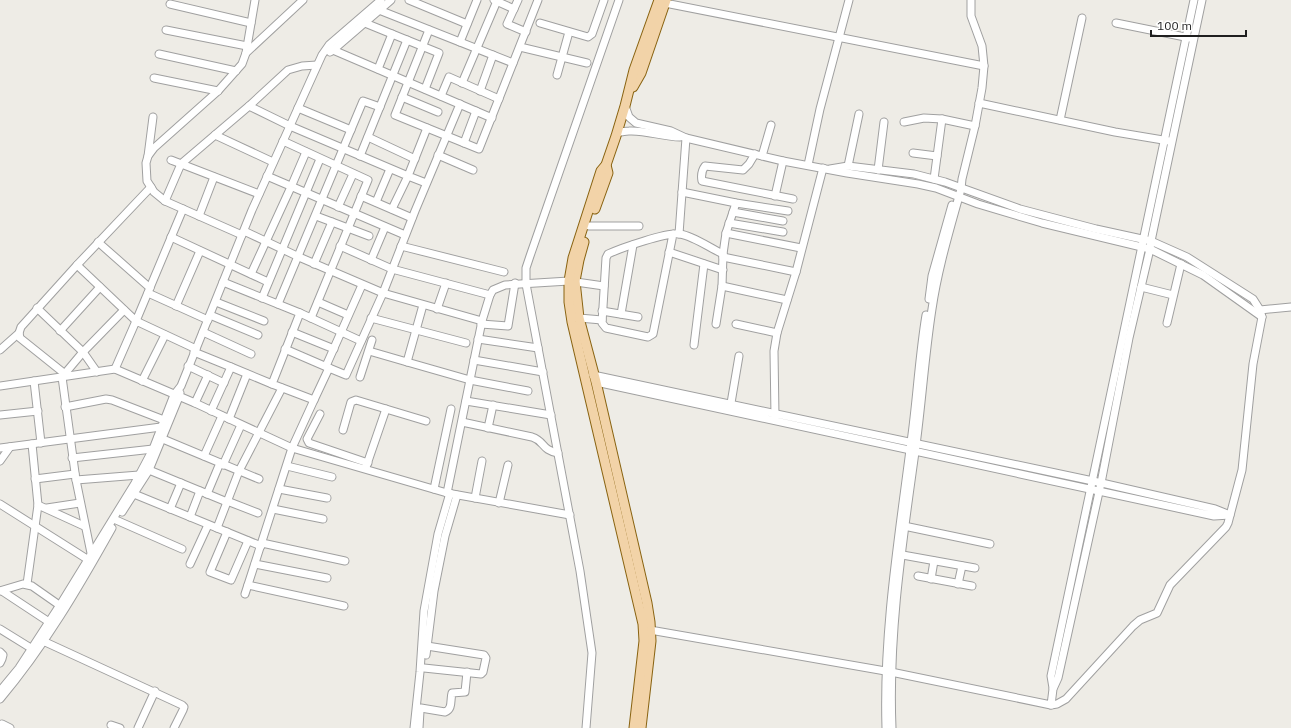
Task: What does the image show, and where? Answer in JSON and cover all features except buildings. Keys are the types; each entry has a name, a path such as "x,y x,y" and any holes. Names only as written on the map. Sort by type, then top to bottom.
{"main road":[{"path":"634,728 644,641 643,624 572,322 569,302 573,258 601,171 606,165 629,93 641,73 663,1"},
{"path":"606,165 608,173 589,226 572,281 579,318 647,603 651,641 641,728"}],"street":[{"path":"148,156 154,148 218,91 242,64 255,0"},
{"path":"246,50 303,0"},
{"path":"0,690 43,640 148,470 159,438 259,194 322,54 329,45 381,0"},
{"path":"322,54 333,50 392,0"},
{"path":"409,0 467,24"},
{"path":"460,42 477,0"},
{"path":"518,0 507,24 526,32"},
{"path":"429,30 395,115 479,149 538,0"},
{"path":"540,23 585,37 590,36 603,0"},
{"path":"586,728 592,653 580,571 538,348 528,284 525,275 530,256 619,0"},
{"path":"808,165 838,38 849,0"},
{"path":"886,728 890,599 904,526 913,446 921,344 932,276 962,179 975,126 984,66 982,46 971,16 971,0"},
{"path":"1053,689 1058,678 1100,486 1129,338 1150,249 1169,141 1190,38 1194,0"},
{"path":"1190,38 1202,0"},
{"path":"462,83 477,49 495,1 514,9"},
{"path":"663,1 838,38 984,66"},
{"path":"170,4 251,23"},
{"path":"379,10 513,63"},
{"path":"1060,120 1082,18"},
{"path":"365,23 440,53 425,89"},
{"path":"1116,23 1190,38"},
{"path":"166,30 246,50"},
{"path":"557,76 569,32"},
{"path":"378,69 392,34"},
{"path":"360,156 407,40"},
{"path":"520,47 587,63"},
{"path":"333,50 492,118"},
{"path":"159,54 236,71"},
{"path":"480,91 493,55"},
{"path":"165,201 181,164 249,106 288,70 302,66 317,65"},
{"path":"441,96 449,77 499,99"},
{"path":"154,78 218,91"},
{"path":"402,97 438,112"},
{"path":"278,304 299,257 363,101 380,107"},
{"path":"979,103 1115,132 1169,141"},
{"path":"285,349 346,375 383,294 426,183 460,104"},
{"path":"249,106 290,126 426,183"},
{"path":"625,106 629,117 636,123 671,131 684,138"},
{"path":"298,108 351,130"},
{"path":"464,142 476,111"},
{"path":"848,166 859,114"},
{"path":"153,117 146,163 147,181 154,192 165,201 266,242 383,294 481,323 508,326 515,283"},
{"path":"904,122 924,118 975,126"},
{"path":"934,179 942,120"},
{"path":"878,170 884,122"},
{"path":"771,126 758,155 742,170 705,166 703,168 702,181 793,199"},
{"path":"392,209 408,176 427,128"},
{"path":"616,133 636,131 684,138 784,161 936,188 1042,223 1150,249 1202,274 1261,313 1291,307"},
{"path":"215,135 273,162"},
{"path":"368,137 415,159"},
{"path":"684,138 682,192 676,234 669,252 653,334 652,336 648,337 606,328 602,323 606,258 608,254 633,245 676,234 723,256 796,272"},
{"path":"283,141 368,180 311,318"},
{"path":"1051,705 1053,689 1051,676 1143,239 1169,141"},
{"path":"251,274 306,152"},
{"path":"913,153 937,156"},
{"path":"438,155 473,170"},
{"path":"262,298 320,158"},
{"path":"171,160 259,194"},
{"path":"775,196 784,161"},
{"path":"650,630 888,671 1051,705 1058,704 1066,699 1136,622 1157,613 1170,585 1226,527 1242,470 1253,364 1261,313 1253,299 1187,257 1151,241 1096,229 1020,209 934,179 914,174 848,166 827,169"},
{"path":"376,202 390,169"},
{"path":"775,421 774,351 777,333 796,272 801,248 827,169"},
{"path":"338,207 353,174"},
{"path":"267,176 405,235"},
{"path":"199,216 214,177"},
{"path":"0,350 19,333 21,327 37,308 151,187"},
{"path":"682,192 736,203 788,210"},
{"path":"361,196 412,218"},
{"path":"716,324 722,286 723,256 726,233 736,203"},
{"path":"115,370 183,209"},
{"path":"733,212 783,221"},
{"path":"316,216 369,236"},
{"path":"314,264 332,222"},
{"path":"729,223 783,232"},
{"path":"589,226 639,226"},
{"path":"371,260 385,227"},
{"path":"726,233 801,248"},
{"path":"171,237 268,282"},
{"path":"98,242 149,290 176,306 258,335"},
{"path":"621,314 633,245"},
{"path":"340,246 392,269 490,295"},
{"path":"401,246 504,272"},
{"path":"176,306 200,251"},
{"path":"669,252 723,270"},
{"path":"694,345 704,264"},
{"path":"1167,323 1181,264"},
{"path":"77,265 136,321 195,351 231,367 314,400"},
{"path":"419,728 424,668 434,591 445,536 466,400 481,323 490,295 493,290 499,287 515,283 528,284 572,281 604,286"},
{"path":"223,282 300,313 361,341"},
{"path":"437,309 446,283"},
{"path":"245,594 292,448 314,400 348,315 362,285"},
{"path":"722,286 787,300"},
{"path":"60,331 100,287"},
{"path":"1141,287 1173,295"},
{"path":"216,302 264,321"},
{"path":"318,302 348,315"},
{"path":"407,362 423,305"},
{"path":"37,308 83,352 97,372"},
{"path":"89,556 72,458 65,407 63,376 83,352 124,310"},
{"path":"602,311 638,317"},
{"path":"272,384 300,313"},
{"path":"371,318 466,343"},
{"path":"579,318 602,320"},
{"path":"736,324 777,333"},
{"path":"203,332 251,354"},
{"path":"292,332 334,349"},
{"path":"19,333 20,338 63,376"},
{"path":"142,381 164,335"},
{"path":"478,339 538,348"},
{"path":"360,377 372,340"},
{"path":"369,351 470,380 528,391"},
{"path":"731,403 739,356"},
{"path":"474,360 543,372"},
{"path":"188,366 224,382"},
{"path":"211,411 231,367"},
{"path":"0,386 63,376 115,370 177,396 292,448 367,466"},
{"path":"204,456 226,418 248,374"},
{"path":"195,404 208,375"},
{"path":"594,378 775,421 913,446"},
{"path":"594,378 731,403 913,446 1092,485 1215,509 1230,515"},
{"path":"34,381 42,443"},
{"path":"217,528 239,471 282,388"},
{"path":"0,698 23,671 49,622 62,607 89,556 139,475 159,438 164,420 177,396"},
{"path":"65,407 106,399 164,420"},
{"path":"343,430 350,405 353,400 426,421"},
{"path":"466,400 551,415"},
{"path":"488,428 493,405"},
{"path":"367,466 386,409"},
{"path":"434,489 451,409"},
{"path":"0,415 38,411"},
{"path":"320,414 307,440 308,442 367,466 451,494 570,515"},
{"path":"462,422 537,439 547,450 558,453"},
{"path":"190,517 203,492 222,464 241,425"},
{"path":"0,448 161,427"},
{"path":"159,438 259,479"},
{"path":"27,584 38,505 32,444"},
{"path":"898,554 913,446"},
{"path":"0,461 10,447"},
{"path":"72,458 153,448"},
{"path":"475,498 482,461"},
{"path":"499,502 508,465"},
{"path":"286,466 332,477"},
{"path":"148,470 258,513"},
{"path":"35,479 139,475"},
{"path":"170,509 181,483"},
{"path":"279,489 327,498"},
{"path":"134,494 248,541 345,560"},
{"path":"414,728 420,672 424,611 438,534 451,494"},
{"path":"0,504 35,526 89,556"},
{"path":"46,509 80,504"},
{"path":"38,505 84,526"},
{"path":"273,509 323,519"},
{"path":"116,520 182,549"},
{"path":"190,564 208,524"},
{"path":"904,526 990,544"},
{"path":"227,532 210,572 230,580 248,541"},
{"path":"898,554 975,568"},
{"path":"931,579 934,561"},
{"path":"255,564 327,578"},
{"path":"958,584 962,566"},
{"path":"918,576 972,586"},
{"path":"2,589 27,584 62,607"},
{"path":"248,585 344,606"},
{"path":"2,589 49,622"},
{"path":"0,629 34,650"},
{"path":"43,640 155,691 182,705 184,707 174,728"},
{"path":"424,668 480,674 483,672 486,658 484,655 427,646"},
{"path":"0,652 2,659 0,663"},
{"path":"888,671 892,728"},
{"path":"421,708 445,712 449,711 452,693 465,692 468,672"},
{"path":"138,728 155,691"},
{"path":"111,724 120,728"},
{"path":"1,725 10,728"}]}
